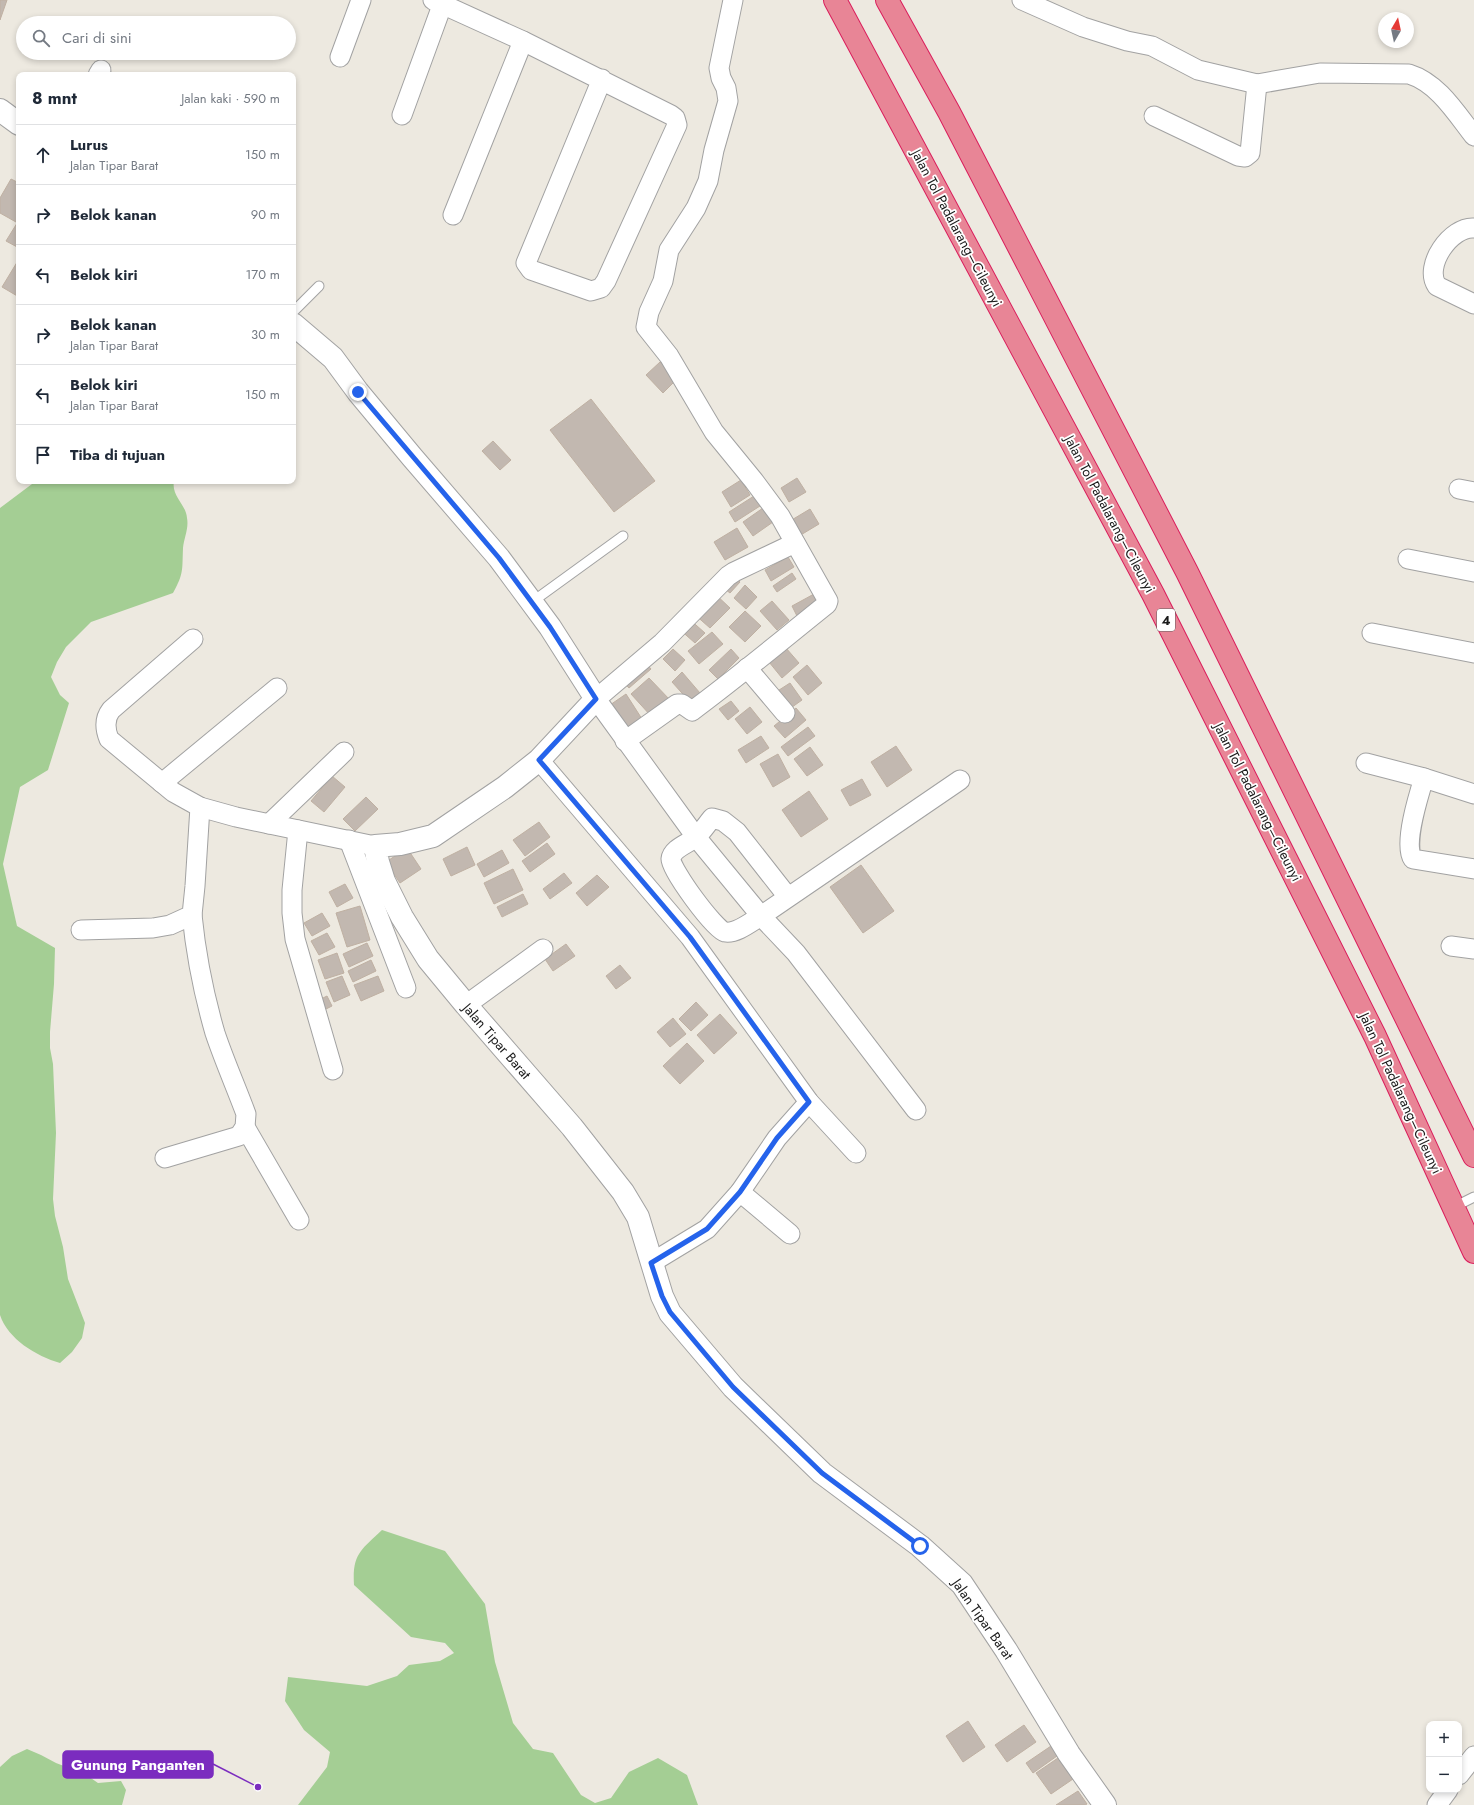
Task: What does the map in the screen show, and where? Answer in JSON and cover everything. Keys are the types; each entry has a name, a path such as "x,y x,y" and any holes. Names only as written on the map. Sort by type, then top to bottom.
{"highway":[{"name":"Jalan Tol Padalarang–Cileunyi","path":"835,0 1153,594 1375,1036 1474,1252"},
{"path":"887,0 949,112 1187,572 1474,1156"}],"street":[{"path":"340,57 361,0"},
{"path":"625,741 677,704 682,704 692,711 718,692 827,604 828,601 780,516 714,432 669,356 646,327 649,312 663,281 669,250 696,208 708,180 714,150 728,101 726,88 721,78 719,68 733,0"},
{"path":"1022,0 1083,27 1127,41 1152,46 1198,70 1257,84 1320,73 1409,74 1420,77 1430,84 1474,136"},
{"path":"402,115 440,1 602,79 675,118 677,125 606,281 601,288 591,290 531,270 526,263 602,79"},
{"path":"452,215 523,41"},
{"path":"1154,116 1238,156 1248,156 1250,153 1257,84"},
{"path":"0,110 16,122"},
{"path":"1474,228 1468,227 1448,238 1434,266 1433,277 1437,286 1474,304"},
{"path":"296,327 333,358 358,392 499,558 554,633 625,741 696,837 761,916 796,953 916,1110"},
{"path":"193,640 107,716 106,733 109,739 173,792 200,807 269,824 375,846 400,844 433,836 505,787 539,760 596,699 662,643 728,576 795,543"},
{"path":"1408,559 1474,572"},
{"path":"1372,633 1474,653"},
{"path":"747,668 785,713"},
{"path":"162,783 277,688"},
{"path":"269,824 344,752"},
{"path":"539,760 690,937 809,1102 856,1153"},
{"path":"1366,763 1424,778 1474,794"},
{"path":"1424,778 1412,826 1410,847 1411,856 1413,859 1474,869"},
{"path":"788,897 737,832 724,821 712,818 696,837 673,854 671,859 674,868 716,927 726,932 732,932 761,916 960,780"},
{"path":"165,1158 239,1136 245,1127 246,1114 216,1034 195,948 192,915 200,807"},
{"path":"298,830 292,890 292,913 295,939 333,1070"},
{"path":"349,840 406,988"},
{"name":"Jalan Tipar Barat","path":"375,846 384,881 402,917 428,959 572,1127 623,1192 638,1217 662,1296 670,1312 733,1387 822,1473 920,1546 962,1584 1006,1650 1069,1754 1105,1805"},
{"path":"81,930 153,928 170,925 192,915"},
{"path":"1451,946 1474,949"},
{"path":"466,1004 542,949"},
{"path":"651,1263 707,1229 740,1192 777,1138 809,1102"},
{"path":"245,1127 299,1220"},
{"path":"740,1192 790,1234"},
{"path":"1462,1771 1474,1756"},
{"path":"1437,1805 1446,1793"}],"lane":[{"path":"296,309 319,286"},
{"path":"532,602 623,536"},
{"path":"1453,1207 1474,1197"}],"green space":[{"path":"32,484 174,484 177,496 186,513 187,522 183,548 182,571 173,593 91,622 66,647 57,662 51,677 60,695 69,703 48,770 20,787 3,864 17,926 55,948 50,1032 56,1133 53,1199 68,1279 85,1323 82,1338 72,1352 60,1363 42,1356 16,1339 9,1332 0,1315 0,508"},
{"path":"382,1530 445,1551 476,1592 485,1604 495,1662 513,1723 533,1749 553,1753 581,1795 595,1803 611,1798 629,1772 658,1758 687,1775 698,1805 298,1805 327,1767 330,1752 304,1730 285,1701 288,1677 367,1686 397,1676 409,1665 440,1661 454,1653 445,1643 411,1637 354,1585 356,1559 359,1553"},
{"path":"27,1749 56,1763 85,1774 98,1783 121,1781 126,1790 122,1805 0,1805 0,1767 12,1756"}],"building":[{"path":"0,0 7,0 0,20"},
{"path":"11,179 16,182 16,222 0,213 0,198"},
{"path":"16,225 16,246 6,241"},
{"path":"16,264 16,295 2,287"},
{"path":"660,362 677,379 663,393 646,375"},
{"path":"591,399 655,481 614,512 550,430"},
{"path":"493,441 511,460 500,470 482,451"},
{"path":"797,478 806,492 789,502 781,488"},
{"path":"741,480 750,495 731,507 722,492"},
{"path":"754,496 760,506 735,522 729,512"},
{"path":"763,508 773,522 753,536 743,522"},
{"path":"810,509 819,524 799,536 790,521"},
{"path":"737,528 748,547 725,560 714,542"},
{"path":"788,557 794,567 771,581 765,570"},
{"path":"792,573 796,579 777,592 773,586"},
{"path":"731,574 740,582 730,593 721,586"},
{"path":"745,585 757,597 746,609 734,598"},
{"path":"713,592 730,608 710,628 693,613"},
{"path":"814,594 821,605 798,618 792,606"},
{"path":"772,601 789,620 777,630 760,611"},
{"path":"745,611 761,626 745,642 729,627"},
{"path":"688,618 705,633 695,643 678,628"},
{"path":"712,632 723,644 699,664 688,651"},
{"path":"786,648 799,663 782,678 769,662"},
{"path":"673,649 685,660 675,671 663,659"},
{"path":"731,649 739,658 718,679 709,670"},
{"path":"643,660 651,669 629,688 621,680"},
{"path":"807,665 822,683 808,695 793,677"},
{"path":"682,672 700,693 690,702 672,682"},
{"path":"649,678 670,700 651,716 631,694"},
{"path":"790,683 802,700 788,710 776,692"},
{"path":"626,694 642,719 625,729 610,705"},
{"path":"731,701 739,711 728,720 719,709"},
{"path":"750,707 762,722 747,734 735,719"},
{"path":"796,708 806,720 785,738 774,726"},
{"path":"808,727 815,736 788,756 781,747"},
{"path":"761,736 769,748 746,763 738,750"},
{"path":"896,746 912,770 887,787 871,762"},
{"path":"810,747 823,765 807,776 794,759"},
{"path":"778,754 790,777 773,787 760,764"},
{"path":"332,776 345,787 324,812 311,801"},
{"path":"862,779 871,795 850,806 841,790"},
{"path":"809,791 828,819 801,837 782,810"},
{"path":"366,797 378,809 355,831 343,819"},
{"path":"539,822 550,837 525,856 513,840"},
{"path":"547,843 555,854 530,872 522,861"},
{"path":"467,847 475,865 451,876 443,859"},
{"path":"407,848 421,869 400,883 386,862"},
{"path":"502,850 509,863 484,877 477,864"},
{"path":"861,865 894,911 863,933 830,887"},
{"path":"513,869 523,890 494,904 484,883"},
{"path":"564,873 572,883 550,899 543,889"},
{"path":"597,875 609,887 587,906 576,893"},
{"path":"345,884 353,898 337,907 329,892"},
{"path":"523,894 528,904 502,917 497,907"},
{"path":"360,906 370,940 347,947 336,913"},
{"path":"322,913 330,926 312,936 304,923"},
{"path":"327,933 335,947 319,955 311,941"},
{"path":"367,943 373,956 349,967 343,954"},
{"path":"566,944 575,956 553,971 545,959"},
{"path":"337,953 344,973 325,979 318,960"},
{"path":"371,960 376,971 353,982 348,971"},
{"path":"620,965 631,978 616,989 606,976"},
{"path":"342,976 350,995 334,1002 326,982"},
{"path":"378,976 384,991 361,1001 354,985"},
{"path":"327,996 332,1006 320,1012 315,1002"},
{"path":"696,1002 708,1015 691,1031 679,1019"},
{"path":"720,1014 737,1033 714,1054 697,1035"},
{"path":"673,1018 686,1034 670,1047 657,1032"},
{"path":"687,1043 704,1061 680,1084 663,1066"},
{"path":"968,1721 985,1747 963,1762 946,1736"},
{"path":"1024,1725 1036,1742 1007,1762 995,1745"},
{"path":"1051,1746 1057,1756 1033,1773 1026,1763"},
{"path":"1058,1758 1073,1779 1051,1794 1036,1773"},
{"path":"1078,1791 1087,1804 1056,1805"}],"place":[{"name":"Gunung Panganten","path":"258,1787"}],"route":[{"path":"358,392 499,558 550,627 596,699 539,760 690,937 809,1102 777,1138 740,1192 707,1229 651,1263 662,1296 670,1312 733,1387 822,1473 920,1546"}]}
